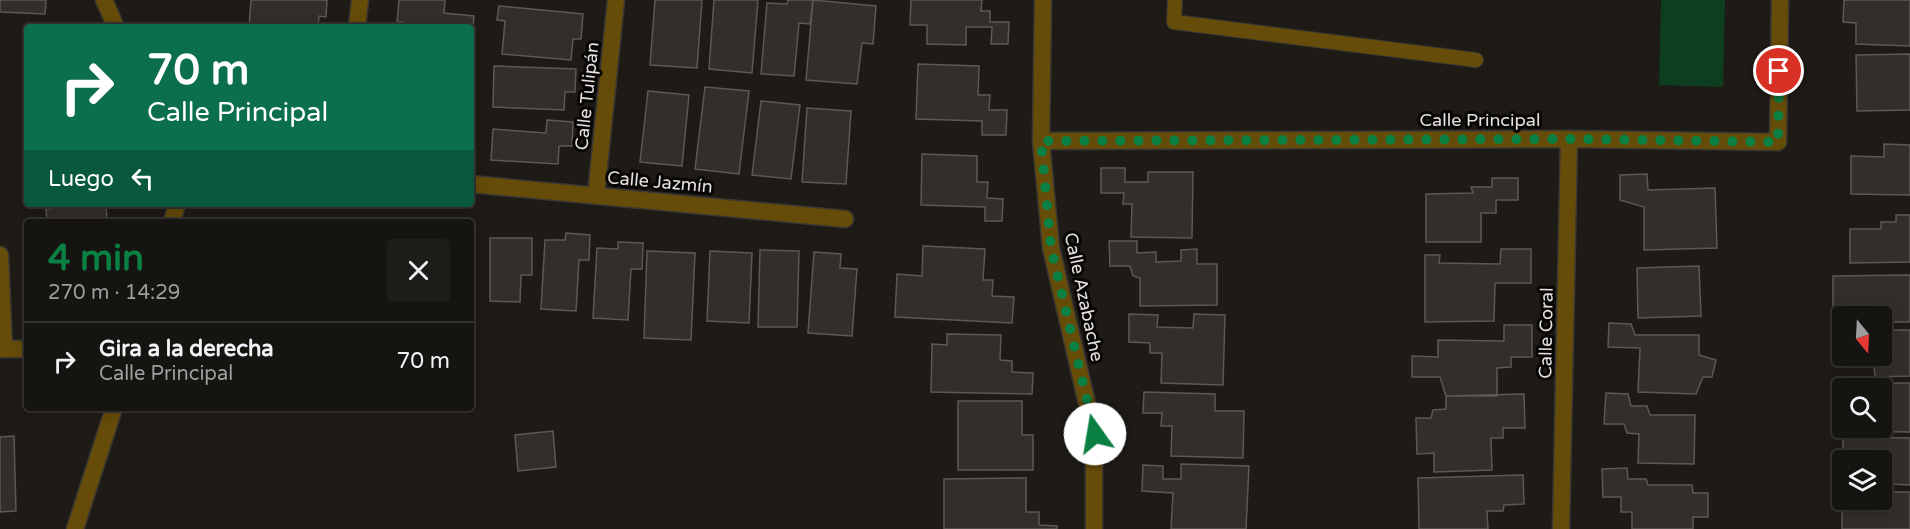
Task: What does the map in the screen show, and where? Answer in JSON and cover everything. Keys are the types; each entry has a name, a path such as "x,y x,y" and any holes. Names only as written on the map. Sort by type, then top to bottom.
{"street":[{"path":"104,0 115,24"},
{"path":"357,24 360,0"},
{"name":"Calle Tulipán","path":"596,196 616,0"},
{"name":"Calle Azabache","path":"1043,0 1041,141 1051,248 1095,434 1094,529"},
{"name":"Calle Principal","path":"1041,141 1569,139 1778,142 1780,0"},
{"name":"Calle Coral","path":"1561,529 1569,139"},
{"name":"Calle Jazmín","path":"474,184 845,219"},
{"path":"0,255 2,349 24,349"},
{"path":"75,529 113,411"}],"lane":[{"path":"1175,0 1174,22 1476,60"}],"green space":[{"path":"1661,0 1725,0 1723,87 1659,85"}],"building":[{"path":"0,0 46,0 45,14 0,12"},
{"path":"251,0 327,0 326,17 319,16 318,24 249,24"},
{"path":"399,0 445,0 444,13 474,16 473,24 403,24 403,22 397,22"},
{"path":"655,0 702,0 697,68 650,65"},
{"path":"714,0 758,0 752,73 709,69"},
{"path":"788,0 813,0 810,24 799,23 794,76 761,74 767,3 787,4"},
{"path":"813,0 876,6 873,44 862,43 857,84 806,80"},
{"path":"911,0 982,0 981,11 990,11 990,22 1009,22 1008,44 991,44 992,27 966,27 966,45 927,44 927,25 910,25"},
{"path":"1844,0 1910,0 1910,46 1856,44 1856,23 1843,22"},
{"path":"499,6 583,14 581,39 573,39 571,60 502,54 505,21 497,20"},
{"path":"1910,54 1910,110 1857,111 1856,55"},
{"path":"918,64 979,66 978,95 990,95 989,110 1007,110 1006,135 982,135 982,121 916,119"},
{"path":"494,66 576,69 575,92 565,92 564,110 493,107"},
{"path":"705,87 749,91 739,174 695,169"},
{"path":"648,91 689,95 682,166 640,162"},
{"path":"761,101 800,105 791,179 752,175"},
{"path":"807,108 851,111 846,184 802,182"},
{"path":"547,120 573,122 572,146 559,146 558,164 491,160 493,129 546,133"},
{"path":"1884,144 1910,145 1910,195 1851,194 1851,156 1884,157"},
{"path":"922,154 977,156 977,182 988,182 987,198 1003,199 1002,221 985,221 985,207 921,205"},
{"path":"1101,168 1125,168 1125,182 1148,182 1148,172 1193,172 1192,238 1131,237 1132,204 1123,204 1124,193 1101,193"},
{"path":"1647,174 1648,190 1715,188 1717,248 1644,250 1644,207 1620,200 1620,175"},
{"path":"1492,178 1518,178 1518,200 1496,200 1496,213 1481,213 1481,242 1426,242 1426,194 1473,193 1471,187 1492,187"},
{"path":"106,207 107,219 47,219 46,209"},
{"path":"1896,215 1910,215 1910,262 1850,263 1850,229 1881,229 1881,222 1896,222"},
{"path":"566,233 590,235 589,260 579,260 576,311 541,309 545,240 565,240"},
{"path":"490,238 532,238 532,275 521,275 520,302 490,301"},
{"path":"1109,241 1137,241 1137,253 1156,252 1156,262 1181,261 1181,250 1197,249 1197,264 1217,264 1217,305 1140,306 1140,278 1133,276 1130,266 1110,266"},
{"path":"618,242 643,243 642,269 631,269 628,320 593,318 597,248 618,249"},
{"path":"923,246 985,249 983,280 993,280 992,296 1014,297 1012,323 895,317 897,274 922,276"},
{"path":"1501,249 1531,249 1531,283 1495,283 1494,321 1425,322 1425,255 1440,255 1439,263 1500,264"},
{"path":"760,250 799,251 797,327 758,327"},
{"path":"647,251 695,253 691,340 644,338"},
{"path":"710,251 752,253 749,323 707,321"},
{"path":"814,252 841,254 840,268 857,269 852,336 808,333"},
{"path":"1699,266 1701,316 1638,318 1637,268"},
{"path":"1910,275 1910,322 1892,322 1892,306 1833,306 1833,276"},
{"path":"1129,314 1158,315 1157,327 1193,328 1194,314 1225,315 1223,385 1161,383 1162,353 1150,353 1150,343 1129,342"},
{"path":"1609,323 1631,324 1635,335 1699,335 1699,355 1716,360 1712,377 1703,377 1696,394 1638,392 1640,348 1608,347"},
{"path":"1504,325 1532,325 1532,357 1511,357 1511,367 1497,368 1497,396 1446,396 1440,377 1412,377 1412,356 1438,357 1438,340 1504,341"},
{"path":"1892,330 1910,330 1910,376 1875,377 1874,366 1892,366"},
{"path":"947,334 1001,335 1000,360 1012,361 1012,372 1033,373 1032,394 931,392 932,344 947,345"},
{"path":"1892,383 1910,383 1910,432 1892,432"},
{"path":"1144,392 1215,394 1215,411 1244,411 1243,458 1171,456 1172,426 1161,426 1162,413 1143,413"},
{"path":"1606,393 1628,394 1631,406 1647,406 1650,415 1695,415 1694,464 1638,463 1639,434 1627,433 1624,424 1604,424"},
{"path":"1524,394 1525,428 1503,428 1503,438 1491,438 1492,470 1434,472 1434,453 1417,454 1416,418 1431,418 1433,410 1446,409 1446,396"},
{"path":"958,401 1022,401 1022,435 1033,435 1033,470 958,470"},
{"path":"553,431 556,467 518,471 515,435"},
{"path":"14,436 16,511 0,512 0,437"},
{"path":"1843,438 1910,438 1910,485 1892,484 1892,450 1843,450"},
{"path":"1181,464 1249,466 1246,529 1171,529 1173,493 1142,491 1143,465 1163,466 1163,479 1181,479"},
{"path":"1627,468 1628,479 1646,479 1648,485 1692,485 1693,493 1708,493 1708,517 1693,517 1693,529 1632,529 1632,512 1621,512 1621,497 1603,497 1602,469"},
{"path":"1523,475 1524,504 1504,505 1503,511 1487,511 1488,529 1419,529 1418,478"},
{"path":"1026,478 1026,512 1039,512 1039,525 1057,526 1057,529 944,529 944,479"},
{"path":"1892,492 1910,492 1910,529 1842,529 1842,510 1892,510"}],"route":[{"path":"1095,434 1051,248 1041,141 1569,139 1778,142 1779,71"}]}
